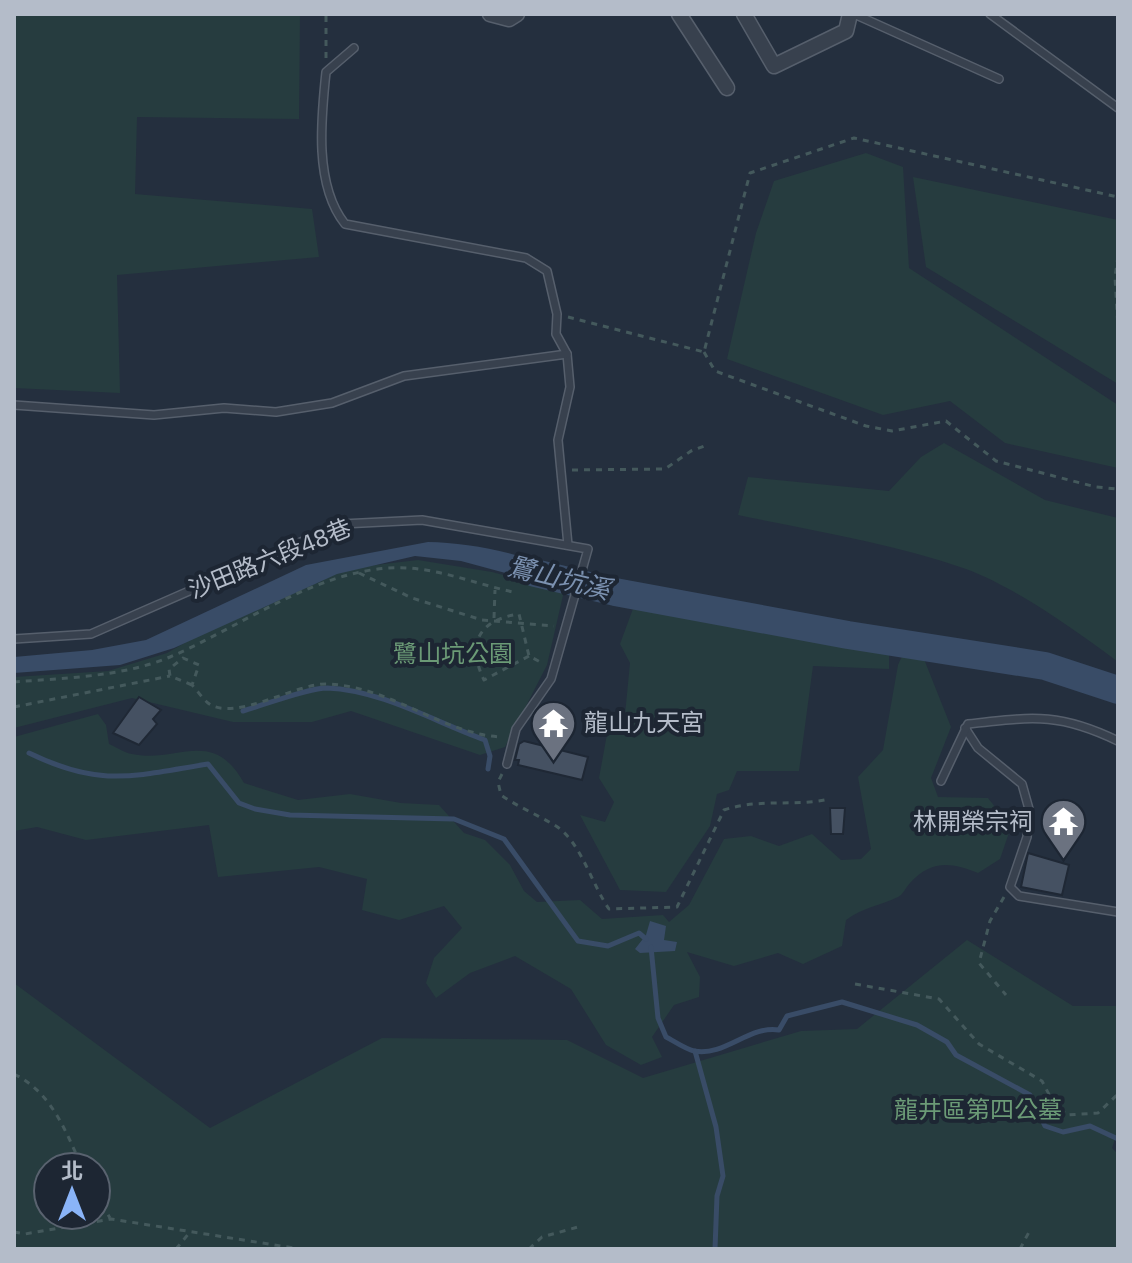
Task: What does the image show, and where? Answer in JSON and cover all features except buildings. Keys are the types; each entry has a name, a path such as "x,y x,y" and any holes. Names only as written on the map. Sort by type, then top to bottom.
{"street":[{"path":"490,14 509,19 517,14"},
{"path":"679,14 727,88"},
{"path":"744,14 774,66 846,31 852,14"}],"lane":[{"path":"852,14 999,79"},
{"path":"990,14 1118,108"},
{"path":"354,48 326,72 321,126 333,209 345,224 526,258 547,271 557,314 556,334 567,354 570,387 558,440 568,545"},
{"path":"14,405 154,415 224,408 276,412 332,403 404,376 567,354"},
{"name":"沙田路六段48巷","path":"14,639 91,634 342,524 422,520 588,549 554,669 514,737 507,764"},
{"path":"941,781 968,724 1058,719 1080,723 1118,741"},
{"path":"965,728 978,748 1022,784 1029,809 1027,837 1010,887 1019,896 1118,912"}],"path":[{"path":"325,82 326,14"},
{"path":"1118,197 854,138 750,173 704,352 715,371 866,426 892,431 946,421 996,461 1118,489"},
{"path":"1118,256 1115,300 1118,328"},
{"path":"557,314 704,352"},
{"path":"561,469 665,469 691,451 707,445"},
{"path":"14,682 122,670 173,655 248,616 359,572 419,568 513,592"},
{"path":"359,572 412,598 482,620 566,627"},
{"path":"494,618 495,588"},
{"path":"529,656 484,680 476,664 480,632 494,618 519,614 529,656 554,669"},
{"path":"173,655 176,662"},
{"path":"170,676 169,669 176,662 191,659 199,665 192,685"},
{"path":"14,707 137,680 170,676 192,685 209,705 227,709 323,684 352,687 420,709 485,736 514,737"},
{"path":"507,764 498,782 501,795 557,826 576,850 593,886 609,909 677,907 724,810 749,801 806,804 830,799"},
{"path":"1006,995 979,963 990,921 1010,887"},
{"path":"855,984 939,999 979,1044 1042,1081 1053,1102 1067,1115 1098,1113 1118,1094"},
{"path":"14,1074 43,1094 59,1117 75,1151"},
{"path":"112,1219 300,1249"},
{"path":"529,1249 542,1237 578,1227"},
{"path":"14,1232 42,1231"},
{"path":"176,1249 190,1232"},
{"path":"1020,1249 1029,1232"}],"green space":[{"path":"14,14 300,14 299,119 137,117 135,194 312,209 319,257 117,275 120,393 14,388"},
{"path":"866,153 903,167 909,268 1118,405 1118,468 1005,443 950,401 883,415 727,359 756,233 774,181"},
{"path":"913,177 1118,220 1118,384 926,267"},
{"path":"944,443 1045,500 1118,518 1118,662 1024,598 966,569 881,545 738,515 748,477 889,491 921,457"},
{"name":"鷺山坑公園","path":"418,560 492,572 564,591 547,665 505,747 480,755 351,711 312,722 233,722 132,698 14,728 14,677 108,671 167,653 244,609 324,571"},
{"path":"634,606 889,652 889,669 813,666 799,771 737,771 729,790 717,794 710,826 666,892 620,890 580,815 605,822 614,802 599,778 608,729 624,725 630,663 620,644"},
{"path":"904,652 924,659 951,727 931,778 938,797 988,798 1011,827 1000,859 978,873 950,865 926,870 900,896 846,920 842,946 803,964 778,953 734,966 687,952 700,977 699,997 674,1005 652,1037 662,1057 641,1065 606,1045 571,989 515,956 470,973 436,998 426,983 434,958 462,928 444,906 399,920 362,910 367,879 319,867 218,877 209,825 86,840 37,827 14,831 14,737 98,714 106,725 109,744 123,751 148,756 206,751 232,766 244,783 298,800 350,794 401,803 439,805 464,833 485,840 510,865 524,891 537,902 580,900 602,919 663,915 669,922 689,905 724,839 751,836 779,846 812,834 841,860 861,859 871,849 858,777 883,750 898,665"},
{"name":"龍井區第四公墓","path":"967,940 1073,1006 1118,1006 1118,1130 1112,1148 1118,1154 1118,1249 14,1249 14,983 210,1128 382,1038 567,1040 643,1078 801,1031 857,1029"}],"water":[{"path":"428,542 465,545 523,557 573,582 527,579 461,561 415,556 337,574 174,648 120,665 14,673 14,657 92,650 146,640 306,565"},
{"path":"650,921 666,926 664,940 677,942 675,951 640,953 635,949 646,935"}],"waterway":[{"name":"鷺山坑溪","path":"535,573 615,592 848,635 1045,666 1118,690"},
{"path":"243,711 319,689 367,694 485,740 490,756 488,769"},
{"path":"29,753 54,764 98,775 137,775 208,764 239,803 290,815 454,819 504,839 578,941 608,946 639,933 646,939"},
{"path":"651,947 658,1018 666,1037 687,1049 716,1050 757,1032 779,1030 787,1016 842,1002 917,1025 947,1042 956,1055 1030,1095 1045,1126 1063,1132 1090,1126 1118,1139"},
{"path":"695,1051 716,1127 723,1176 717,1196 715,1249"}],"place":[{"name":"龍山九天宮","path":"553,762"},
{"name":"林開榮宗祠","path":"1064,861"}]}
